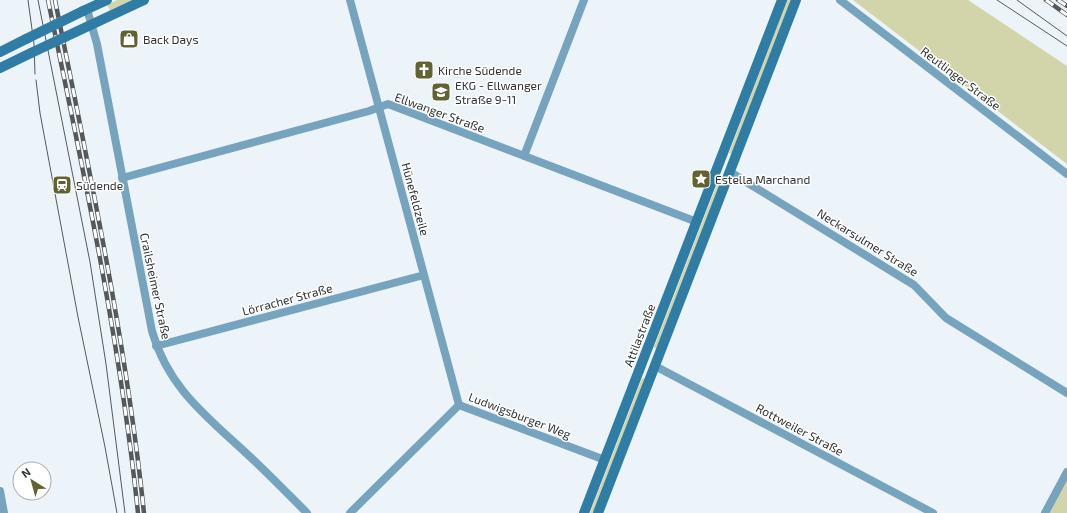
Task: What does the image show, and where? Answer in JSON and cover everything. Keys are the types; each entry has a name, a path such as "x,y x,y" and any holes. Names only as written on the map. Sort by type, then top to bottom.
{"main road":[{"path":"0,52 107,0"},
{"path":"0,68 144,0"},
{"name":"Attilastraße","path":"584,513 782,0"},
{"path":"598,513 796,0"},
{"path":"718,167 730,172"},
{"path":"643,362 655,366"}],"street":[{"name":"Hünefeldzeile","path":"350,0 459,405"},
{"path":"524,156 584,0"},
{"name":"Reutlinger Straße","path":"840,0 1067,174"},
{"name":"Crailsheimer Straße","path":"85,10 87,26 97,44 156,346 164,364 187,397 307,513"},
{"name":"Ellwanger Straße","path":"122,178 379,108 388,104 697,222"},
{"name":"Neckarsulmer Straße","path":"730,172 914,285 946,318 1067,393"},
{"name":"Lörracher Straße","path":"156,346 424,275"},
{"name":"Rottweiler Straße","path":"655,366 933,513"},
{"name":"Ludwigsburger Weg","path":"350,513 459,405 605,460"},
{"path":"1045,513 1067,472"},
{"path":"0,491 4,513"}],"green space":[{"path":"117,0 132,0 110,10 107,5"},
{"path":"787,0 791,0 732,154 729,153"},
{"path":"853,0 968,0 1067,66 1067,164"},
{"path":"717,184 720,185 657,349 654,347"},
{"path":"642,378 645,379 593,513 590,513"},
{"path":"1067,477 1067,513 1047,513"}],"tram line":[{"path":"28,0 34,44 35,74"},
{"path":"38,0 90,262 106,364 125,513"},
{"path":"997,0 1067,46"},
{"path":"1017,0 1067,36"},
{"path":"36,80 40,113 78,317 117,513"}],"railway":[{"path":"48,0 87,191 111,319 138,513"},
{"path":"55,0 106,255 127,384 144,513"},
{"path":"1046,0 1067,15"},
{"path":"1058,0 1067,6"}],"place":[{"name":"Back Days","path":"129,39"},
{"name":"Kirche Südende","path":"424,70"},
{"name":"EKG - Ellwanger Straße 9-11","path":"441,92"},
{"name":"Estella Marchand","path":"701,179"},
{"name":"Südende","path":"62,185"}]}
